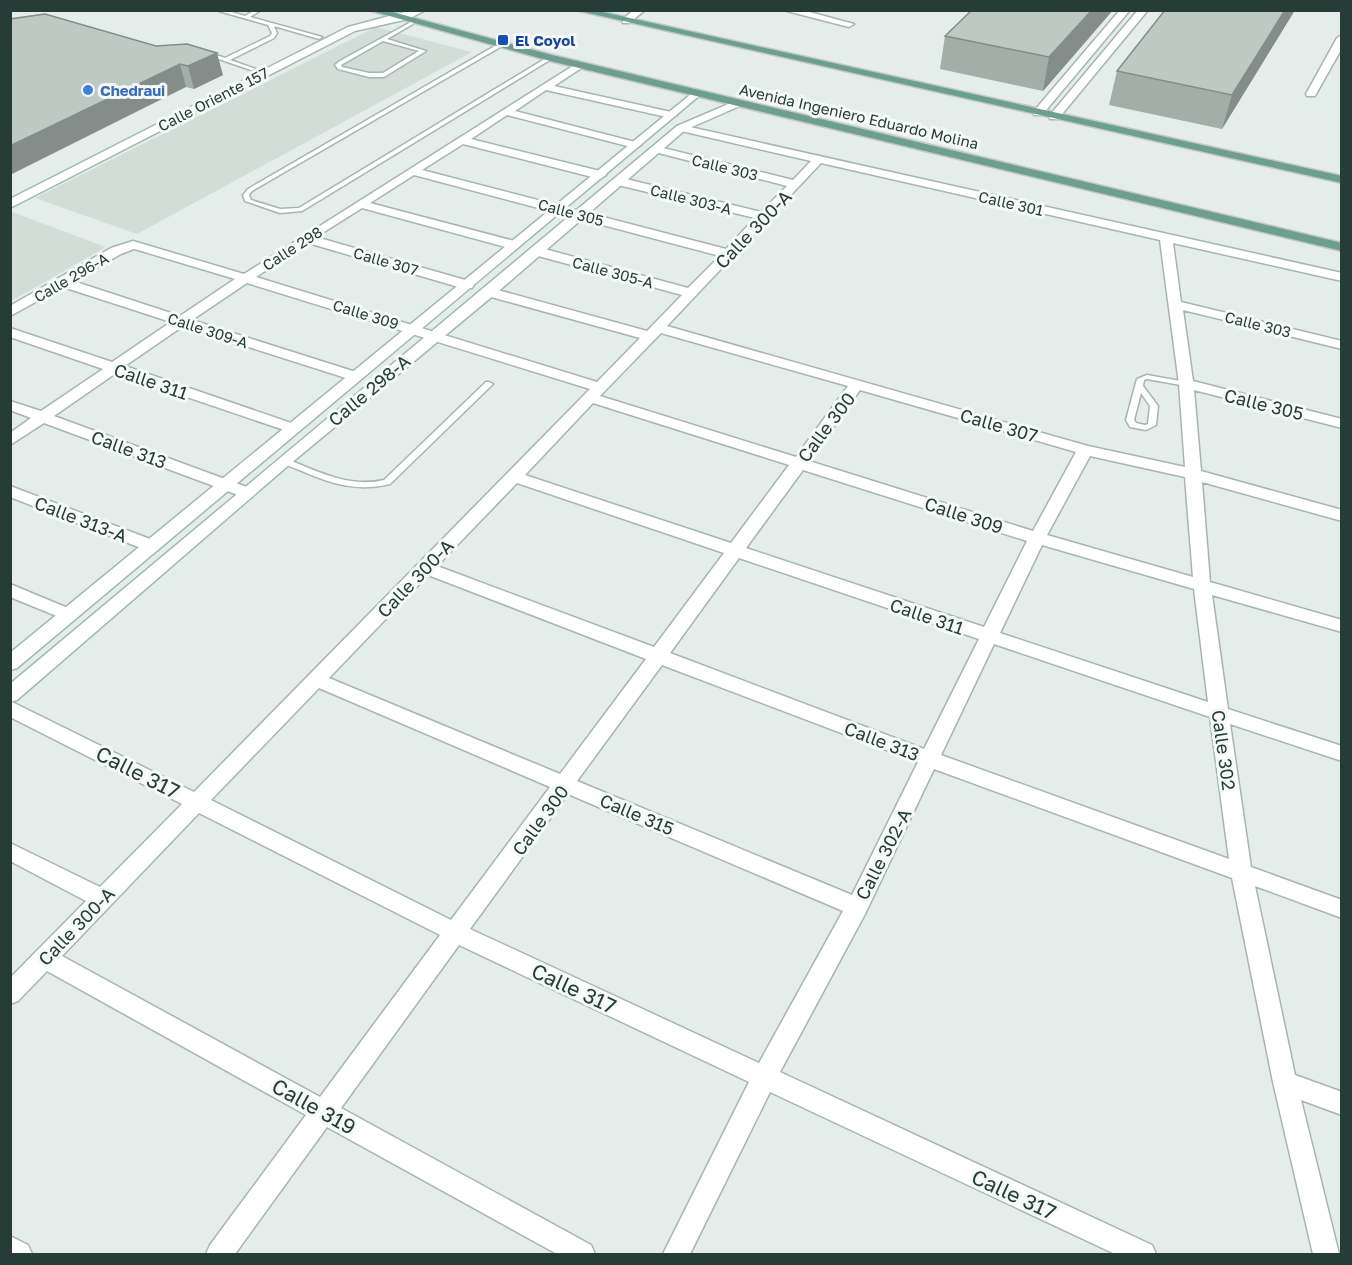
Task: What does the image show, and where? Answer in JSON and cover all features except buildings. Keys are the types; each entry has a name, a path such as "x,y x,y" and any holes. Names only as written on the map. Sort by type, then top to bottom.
{"main road":[{"name":"Avenida Ingeniero Eduardo Molina","path":"372,10 393,14 411,23 550,58 1341,247"},
{"path":"579,10 1341,180"}],"street":[{"name":"Calle Oriente 157","path":"10,191 348,22 422,10"},
{"path":"626,21 641,10"},
{"path":"787,10 849,24"},
{"path":"1038,113 1126,10"},
{"path":"1054,117 1144,10"},
{"name":"Calle Oriente 157","path":"10,204 352,29 393,14"},
{"path":"1311,94 1338,52 1341,38"},
{"name":"Calle 298","path":"10,440 112,368 306,238 579,65"},
{"path":"546,87 671,115"},
{"name":"Calle 298-A","path":"10,663 696,93"},
{"name":"Calle 298-A","path":"10,695 284,461 489,292 655,149 681,128 738,103"},
{"path":"507,112 635,145"},
{"path":"162,114 176,118"},
{"name":"Calle 301","path":"681,128 1341,277"},
{"path":"462,140 600,175"},
{"name":"Calle 303","path":"655,149 795,184"},
{"name":"Calle 300-A","path":"10,994 196,801 317,680 818,160"},
{"name":"Calle 305","path":"413,171 729,254"},
{"name":"Calle 303-A","path":"618,181 765,217"},
{"path":"360,204 513,245"},
{"name":"Calle 307","path":"306,238 466,285"},
{"name":"Calle 302","path":"1166,238 1186,384 1202,585 1241,872 1285,1082 1326,1254"},
{"name":"Calle 309","path":"133,245 147,247 435,335 799,462 1037,538 1341,626"},
{"name":"Calle 296-A","path":"10,312 116,251 133,245"},
{"name":"Calle 305-A","path":"536,251 690,293"},
{"name":"Calle 309-A","path":"62,282 354,376"},
{"name":"Calle 307","path":"489,292 858,383 1085,450 1193,474 1341,516"},
{"name":"Calle 303","path":"1175,304 1341,345"},
{"name":"Calle 311","path":"10,332 292,428"},
{"name":"Calle 300","path":"219,1254 858,383"},
{"name":"Calle 305","path":"1186,384 1341,424"},
{"name":"Calle 313","path":"10,405 246,493"},
{"name":"Calle 302-A","path":"676,1254 765,1076 857,906 1037,538 1085,450"},
{"name":"Calle 311","path":"513,476 1341,754"},
{"name":"Calle 313-A","path":"10,491 152,546"},
{"name":"Calle 313","path":"425,568 930,759 1341,909"},
{"path":"10,590 69,615"},
{"name":"Calle 315","path":"317,680 857,906"},
{"name":"Calle 317","path":"10,708 456,933 1143,1254"},
{"path":"10,851 102,899"},
{"name":"Calle 319","path":"45,958 582,1254"},
{"path":"1285,1082 1341,1104"},
{"path":"10,1249 19,1254"}],"lane":[{"path":"217,10 319,37"},
{"path":"245,18 259,10"},
{"path":"226,60 272,37 275,33 268,23"},
{"path":"382,39 423,51 384,75 369,75 340,68 338,65 342,62 382,39 411,23"},
{"path":"500,45 250,190 246,195 248,201 280,211 300,210 550,58"},
{"path":"196,54 204,53 253,69"},
{"path":"1140,387 1154,406 1152,425 1146,428 1133,426 1130,420 1141,379 1186,384"},
{"path":"284,461 357,486 374,487 387,482 489,384"}],"shaded area":[{"path":"376,27 472,52 137,234 35,198"},
{"path":"10,213 106,247 11,301"}],"place":[{"name":"El Coyol","path":"503,40"},
{"name":"Chedraui","path":"88,90"}]}
